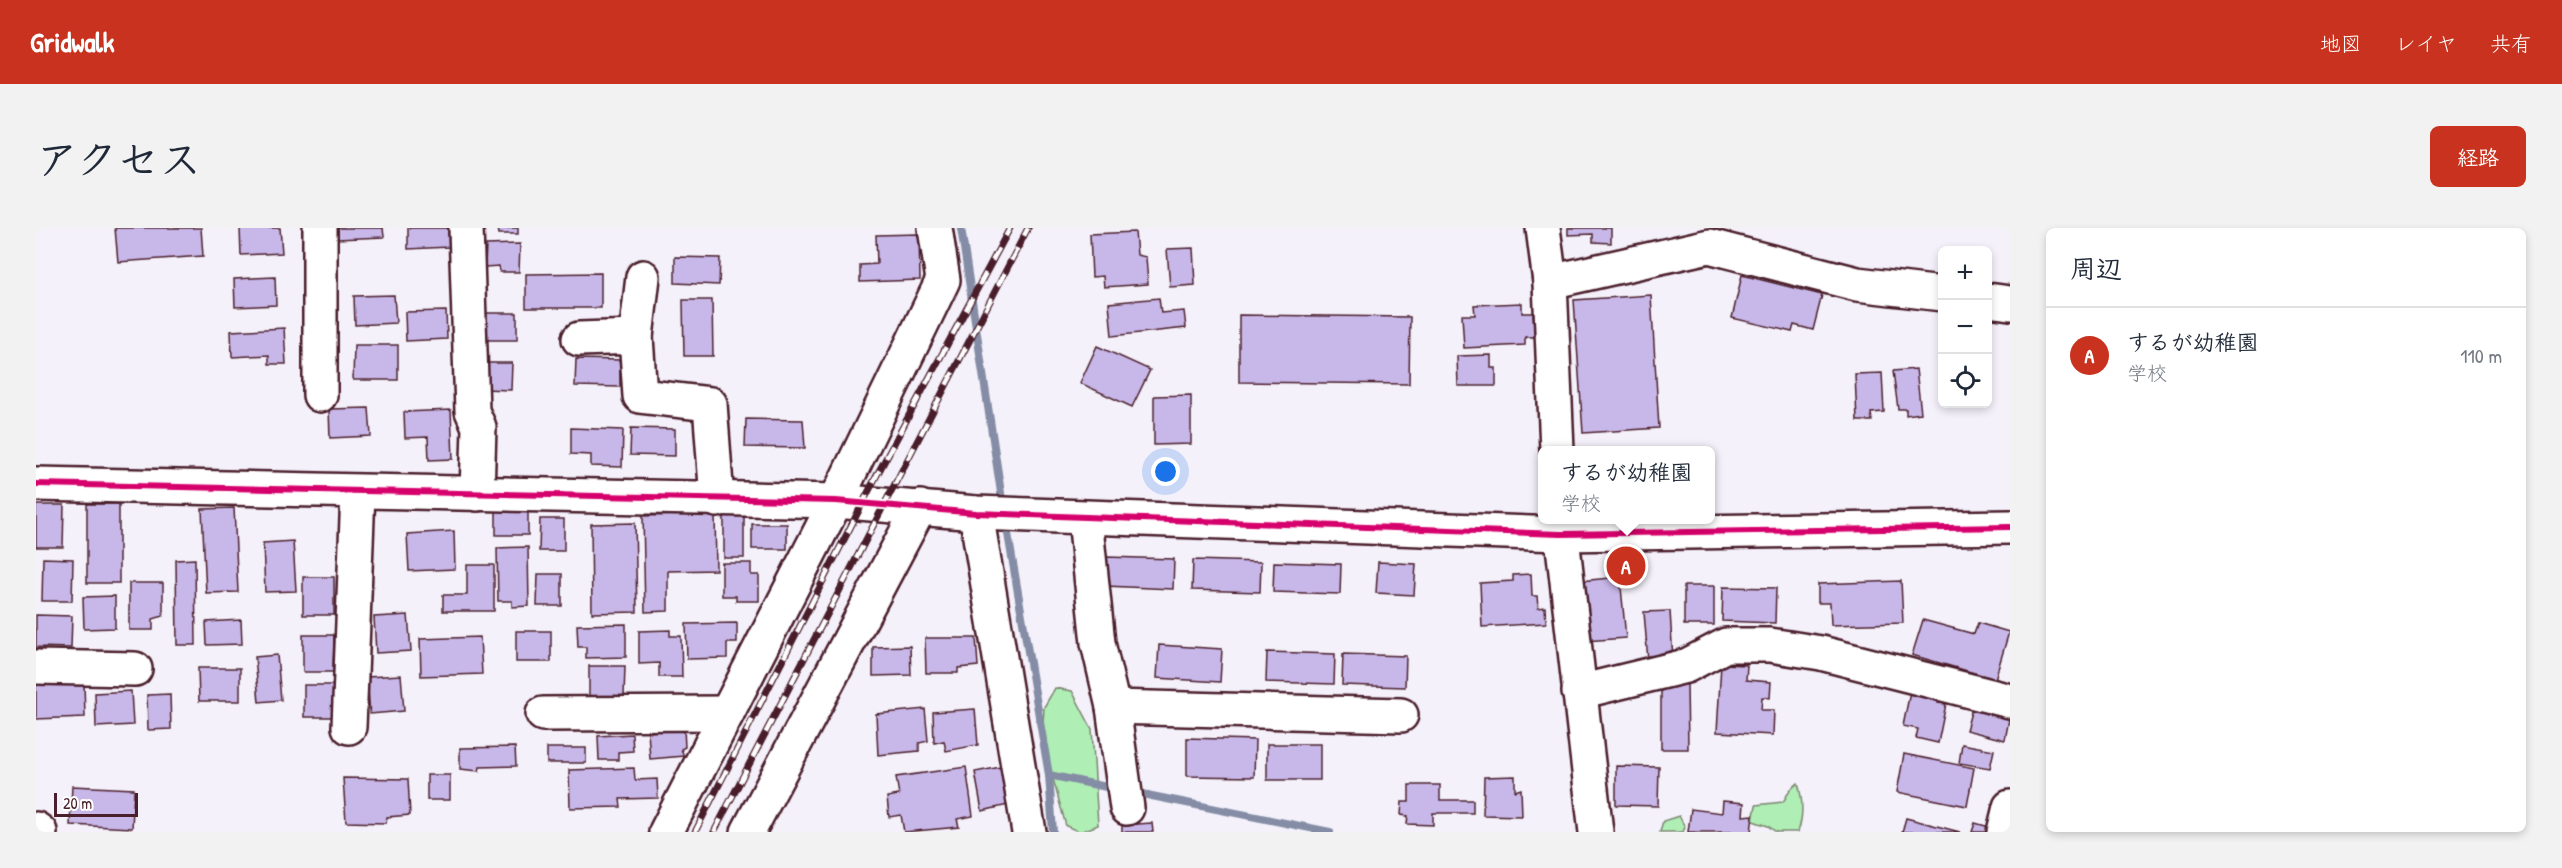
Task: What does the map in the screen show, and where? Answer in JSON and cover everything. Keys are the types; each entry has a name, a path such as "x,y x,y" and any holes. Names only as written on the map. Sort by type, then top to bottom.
{"street":[{"path":"320,228 320,395"},
{"path":"466,228 472,411 479,427 477,494"},
{"path":"666,832 837,501 943,280 935,228"},
{"path":"1543,228 1550,282 1557,446"},
{"path":"1550,282 1709,246 1857,284 1938,294"},
{"path":"644,277 636,337 640,396 710,404 717,500"},
{"path":"1992,301 2010,303"},
{"path":"579,339 636,337"},
{"path":"36,484 837,501 976,513 1073,517 1560,527 2010,527"},
{"path":"350,727 358,492"},
{"path":"748,832 920,507"},
{"path":"976,513 1029,832"},
{"path":"1073,517 1113,707 1127,808"},
{"path":"1560,527 1596,832"},
{"path":"1579,692 1686,666 1726,645 1770,645 1821,653 2010,701"},
{"path":"36,666 135,669"},
{"path":"1113,707 1401,715"},
{"path":"543,714 728,713"},
{"path":"2004,832 2010,807"},
{"path":"36,829 40,832"}],"green space":[{"path":"1055,688 1072,691 1092,729 1098,825 1080,832 1066,826 1042,739 1044,707"},
{"path":"1798,783 1802,808 1798,832 1776,832 1768,826 1753,821 1756,805 1783,802 1790,790"},
{"path":"1679,816 1685,827 1683,832 1660,832 1663,821"}],"building":[{"path":"115,228 201,228 203,256 118,262"},
{"path":"240,228 280,228 282,253 241,255"},
{"path":"337,228 383,228 384,237 337,239"},
{"path":"408,228 448,228 449,247 408,249"},
{"path":"498,228 518,228 518,234 499,234"},
{"path":"1568,228 1611,228 1611,243 1593,242 1593,234 1568,235"},
{"path":"1135,232 1137,255 1146,257 1148,284 1104,287 1103,276 1092,277 1090,234"},
{"path":"919,234 920,280 860,282 860,265 877,264 876,235"},
{"path":"520,244 519,272 500,272 499,266 485,267 486,245"},
{"path":"1193,248 1195,285 1170,287 1167,249"},
{"path":"675,257 720,258 719,285 675,283"},
{"path":"601,273 601,308 526,308 526,274"},
{"path":"1742,275 1822,295 1813,330 1794,325 1792,332 1732,318"},
{"path":"275,277 276,305 235,307 234,279"},
{"path":"394,295 396,323 355,325 354,296"},
{"path":"1651,295 1659,428 1583,433 1574,300"},
{"path":"1159,298 1161,313 1184,311 1186,328 1112,336 1109,303"},
{"path":"683,300 712,300 713,356 684,356"},
{"path":"1522,303 1522,313 1533,313 1535,337 1525,337 1525,345 1464,348 1462,315 1475,315 1474,305"},
{"path":"446,311 447,339 406,341 405,312"},
{"path":"478,313 517,313 517,340 478,340"},
{"path":"1239,315 1410,317 1409,384 1239,382"},
{"path":"284,328 286,364 269,364 269,355 232,357 231,331"},
{"path":"354,345 398,345 398,380 353,380"},
{"path":"1097,346 1150,370 1132,407 1080,383"},
{"path":"1491,355 1491,368 1496,368 1496,386 1458,386 1457,356"},
{"path":"576,359 620,360 620,387 575,386"},
{"path":"484,363 512,363 511,390 483,389"},
{"path":"1916,369 1921,413 1906,415 1906,409 1898,409 1893,371"},
{"path":"1882,373 1884,412 1871,413 1872,421 1857,421 1855,374"},
{"path":"1191,395 1191,444 1154,445 1154,396"},
{"path":"369,408 371,436 330,438 329,409"},
{"path":"451,410 453,459 429,460 428,437 405,438 404,412"},
{"path":"746,419 803,420 805,448 745,447"},
{"path":"571,428 623,430 622,467 591,466 591,455 571,454"},
{"path":"631,428 675,429 675,456 630,455"},
{"path":"87,504 119,504 119,583 87,583"},
{"path":"36,505 64,505 63,547 36,547"},
{"path":"234,508 238,592 206,593 202,509"},
{"path":"496,509 528,509 528,535 496,535"},
{"path":"715,514 716,570 668,571 668,611 645,612 643,516"},
{"path":"724,516 744,516 744,558 724,558"},
{"path":"540,519 564,519 564,551 539,551"},
{"path":"635,523 637,612 592,613 591,524"},
{"path":"752,524 787,524 787,549 752,549"},
{"path":"454,531 455,569 409,571 407,534"},
{"path":"293,541 296,591 265,592 263,543"},
{"path":"528,547 529,606 512,607 512,601 498,601 497,548"},
{"path":"1106,557 1174,559 1173,589 1105,586"},
{"path":"43,558 73,559 72,601 42,601"},
{"path":"195,559 196,645 177,645 176,560"},
{"path":"1193,560 1261,562 1260,592 1192,590"},
{"path":"1274,562 1341,564 1340,594 1273,592"},
{"path":"1378,562 1416,564 1414,595 1376,593"},
{"path":"722,563 751,563 751,575 759,575 759,601 736,601 736,596 722,596"},
{"path":"467,565 494,565 494,611 443,611 443,595 467,595"},
{"path":"538,574 562,574 562,606 537,606"},
{"path":"1531,574 1532,596 1537,596 1538,608 1545,607 1546,623 1482,627 1480,583 1513,581 1513,575"},
{"path":"303,577 334,577 334,615 303,615"},
{"path":"1620,577 1626,638 1585,641 1580,581"},
{"path":"1901,581 1903,623 1831,625 1830,603 1818,603 1818,584"},
{"path":"129,583 163,583 163,616 153,619 153,630 129,630"},
{"path":"1684,586 1714,586 1714,625 1684,625"},
{"path":"1723,587 1776,588 1775,623 1722,621"},
{"path":"115,596 115,628 84,629 83,597"},
{"path":"1670,611 1673,660 1648,661 1644,612"},
{"path":"36,615 72,616 71,648 36,647"},
{"path":"408,615 411,651 376,653 374,617"},
{"path":"241,620 242,644 207,645 206,622"},
{"path":"1923,620 1974,634 1978,623 2009,632 1995,679 1912,655"},
{"path":"737,623 737,643 727,643 727,658 687,659 686,624"},
{"path":"626,624 626,657 586,658 586,647 578,647 577,625"},
{"path":"670,630 670,636 681,636 682,677 659,677 659,663 639,664 639,631"},
{"path":"516,631 551,631 551,662 516,662"},
{"path":"303,635 334,635 333,672 303,672"},
{"path":"480,637 482,674 421,676 420,639"},
{"path":"925,638 976,638 978,666 958,668 958,673 926,673"},
{"path":"1159,645 1222,649 1220,682 1157,678"},
{"path":"910,646 911,675 873,676 873,647"},
{"path":"1267,652 1335,654 1334,684 1266,682"},
{"path":"1343,654 1406,656 1405,687 1342,685"},
{"path":"277,655 281,700 259,702 255,657"},
{"path":"1721,664 1747,665 1746,680 1771,682 1770,698 1762,697 1761,710 1774,710 1773,735 1717,732"},
{"path":"589,666 625,666 624,697 589,697"},
{"path":"198,668 240,668 240,701 199,701"},
{"path":"401,675 404,711 370,714 367,677"},
{"path":"84,683 85,717 36,719 36,685"},
{"path":"1661,684 1687,684 1688,749 1661,749"},
{"path":"304,685 334,685 335,717 304,717"},
{"path":"1911,687 1940,693 1938,703 1946,704 1938,743 1916,738 1918,729 1903,726"},
{"path":"131,691 133,725 96,727 95,693"},
{"path":"170,694 171,729 148,730 147,695"},
{"path":"1973,705 2010,714 2005,740 1966,730"},
{"path":"925,709 928,741 919,743 919,751 878,755 876,714"},
{"path":"975,709 978,745 946,751 944,741 934,743 933,712"},
{"path":"684,729 685,747 681,749 684,756 650,759 648,732"},
{"path":"632,734 633,751 618,752 618,760 599,760 598,736"},
{"path":"1187,738 1255,740 1254,777 1187,776"},
{"path":"1267,744 1320,744 1320,780 1267,780"},
{"path":"1962,744 1994,750 1990,768 1959,763"},
{"path":"515,747 516,766 480,767 479,771 460,769 460,748"},
{"path":"547,748 586,748 586,763 547,763"},
{"path":"1904,754 1974,768 1967,806 1897,792"},
{"path":"1616,766 1659,767 1658,806 1616,805"},
{"path":"966,767 973,816 957,819 959,827 904,832 901,815 889,817 887,797 899,795 896,777"},
{"path":"1001,767 1008,805 982,811 975,772"},
{"path":"634,768 635,780 657,779 658,798 620,799 621,807 570,808 569,770"},
{"path":"427,775 450,775 450,800 427,800"},
{"path":"1515,776 1515,791 1521,789 1522,816 1483,815 1484,777"},
{"path":"343,778 408,779 410,815 387,817 386,823 346,822"},
{"path":"1409,785 1440,785 1440,800 1473,800 1473,813 1433,813 1433,825 1407,824 1408,816 1401,815 1402,802 1409,802"},
{"path":"72,786 134,789 132,828 70,825"},
{"path":"1723,801 1744,803 1743,816 1753,815 1751,832 1688,832 1691,809 1722,813"},
{"path":"1906,818 1960,832 1902,832"},
{"path":"1152,823 1153,832 1122,832 1122,825"},
{"path":"1975,823 1993,828 1992,832 1972,832"}],"waterway":[{"path":"961,228 1003,506"},
{"path":"1006,522 1049,775 1053,832"},
{"path":"1049,775 1116,789"},
{"path":"1132,792 1330,832"}],"railway":[{"path":"695,832 878,473 1010,228"},
{"path":"714,832 1028,228"}],"cycle path":[{"path":"36,484 836,501 976,513 1561,534 2010,527"}],"place":[{"name":"するが幼稚園","path":"1626,566"}]}
